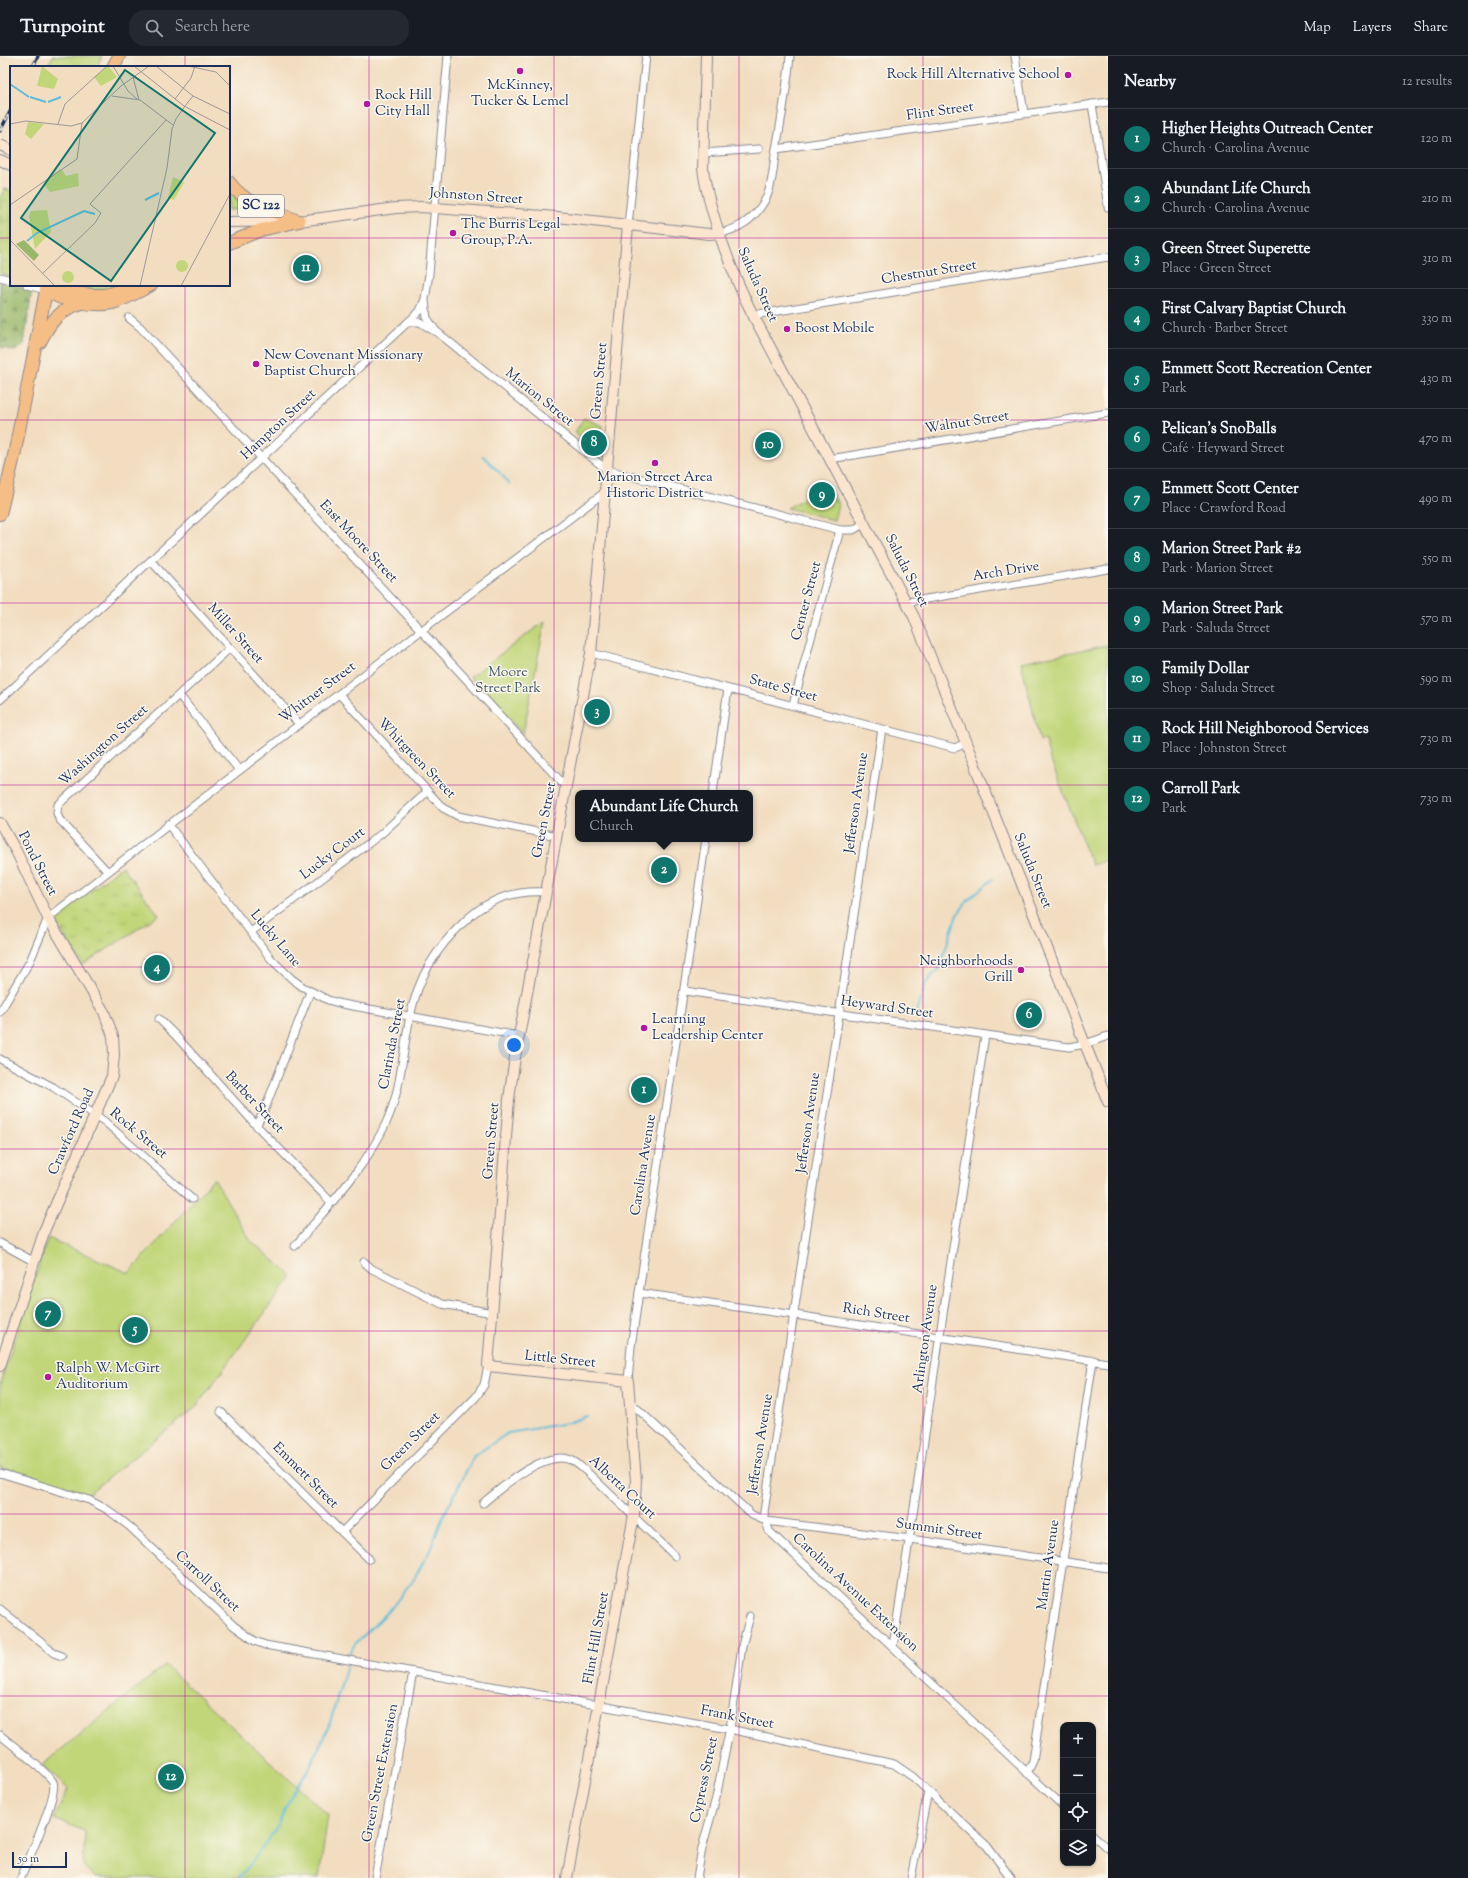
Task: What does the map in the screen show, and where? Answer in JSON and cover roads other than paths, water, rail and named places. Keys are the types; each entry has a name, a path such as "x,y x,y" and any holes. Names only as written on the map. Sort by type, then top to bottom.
{"main road":[{"path":"114,66 119,56"},
{"name":"SC 122","path":"230,183 249,201 299,221"},
{"name":"SC 122","path":"230,243 261,230 299,221"},
{"path":"73,286 83,298 103,305 124,299 149,286"},
{"path":"47,288 58,298 83,298 110,295 127,286"},
{"path":"0,514 47,288"},
{"path":"34,352 54,319 67,308 83,298"}],"street":[{"name":"Hampton Street","path":"0,700 410,322 420,311 425,299 448,56"},
{"name":"Green Street","path":"342,1532 476,1397 484,1385 488,1366 509,1099 519,1036 591,653 628,225 646,56"},
{"name":"Saluda Street","path":"706,56 702,153 704,182 720,233 739,284 830,459 908,602 966,743 1108,1102"},
{"path":"720,233 736,229 743,225 760,207 769,187 790,56"},
{"path":"1015,56 1024,113"},
{"name":"Flint Street","path":"776,149 1108,102"},
{"path":"1092,104 1108,207"},
{"path":"0,145 10,150"},
{"path":"702,153 759,149"},
{"path":"0,160 10,165"},
{"name":"Johnston Street","path":"230,222 299,221 396,208 434,207 514,213 709,234 720,233"},
{"name":"Chestnut Street","path":"754,315 1108,257"},
{"path":"0,277 10,280"},
{"path":"34,286 47,288"},
{"name":"Marion Street","path":"425,299 427,318 436,331 607,470 840,530"},
{"name":"East Moore Street","path":"129,318 140,327 263,458 566,787"},
{"name":"Marion Street","path":"410,322 420,322 436,331"},
{"name":"Walnut Street","path":"830,459 1108,413"},
{"name":"Whitner Street","path":"48,918 106,871 605,492"},
{"path":"840,530 853,530 865,523"},
{"name":"Center Street","path":"793,705 840,530"},
{"name":"Miller Street","path":"151,561 299,724"},
{"name":"Arch Drive","path":"908,602 1108,568"},
{"name":"Washington Street","path":"106,871 59,819 56,809 230,648"},
{"name":"State Street","path":"591,653 955,748 966,743"},
{"path":"713,790 728,688"},
{"name":"Whitgreen Street","path":"339,694 443,808 458,816 557,836"},
{"path":"179,695 239,770"},
{"name":"Jefferson Avenue","path":"766,1521 764,1512 882,730"},
{"name":"Lucky Court","path":"251,932 381,834 427,792"},
{"name":"Pond Street","path":"0,824 16,851 48,918"},
{"name":"Lucky Lane","path":"168,824 281,970 310,992 342,1004 519,1036"},
{"name":"Carolina Avenue","path":"629,1401 628,1381 631,1347 685,991 706,842"},
{"name":"Clarinda Street","path":"296,1246 375,1146 392,1110 401,1075 410,1017 420,981 433,957 450,935 468,917 485,905 500,897 530,891 546,892"},
{"path":"0,1012 30,961 48,918"},
{"name":"Crawford Road","path":"0,1366 33,1261 45,1229 112,1076 114,1054 113,1036 101,1005 48,918"},
{"name":"Heyward Street","path":"685,991 1069,1047 1085,1044 1108,1036"},
{"path":"256,1125 263,1114 310,992"},
{"name":"Barber Street","path":"159,1019 256,1125 331,1202"},
{"name":"Arlington Avenue","path":"893,1647 985,1035"},
{"name":"Rock Street","path":"0,1059 53,1087 117,1131 192,1199"},
{"path":"0,1243 33,1261"},
{"path":"364,1262 372,1269 438,1303 493,1314"},
{"name":"Rich Street","path":"639,1293 1108,1362"},
{"name":"Martin Avenue","path":"1027,1773 1033,1764 1093,1360"},
{"name":"Little Street","path":"488,1366 628,1381"},
{"path":"629,1401 752,1515 766,1521"},
{"name":"Flint Hill Street","path":"567,1878 634,1516 636,1481 629,1401"},
{"name":"Emmett Street","path":"221,1412 369,1559"},
{"name":"Alberta Court","path":"483,1502 527,1470 545,1461 561,1458 571,1460 634,1516 675,1556"},
{"name":"Carroll Street","path":"0,1473 89,1500 108,1510 130,1527 234,1626 255,1641 265,1646 413,1672"},
{"name":"Summit Street","path":"766,1521 910,1539 1108,1568"},
{"name":"Carolina Avenue Extension","path":"766,1521 769,1531 1060,1803"},
{"path":"0,1609 54,1653 62,1656"},
{"name":"Cypress Street","path":"698,1878 702,1848 716,1798 742,1646 750,1616"},
{"name":"Frank Street","path":"413,1672 729,1729 884,1761 904,1770 928,1791 987,1846 1011,1878"},
{"name":"Green Street Extension","path":"375,1878 413,1672"},
{"path":"0,1735 50,1778 55,1788 50,1806 21,1878"},
{"path":"911,1878 928,1791"},
{"path":"1096,1838 1108,1849"}],"waterway":[{"path":"483,456 500,473"},
{"path":"502,475 509,484"},
{"path":"915,1015 926,983 939,968 957,915 969,899 993,879"},
{"path":"238,1878 249,1866 277,1827 291,1796 309,1769 330,1723 351,1651 355,1644 390,1610 415,1577 430,1550 442,1519 474,1456 508,1433 568,1423 587,1416"}],"railway":[{"path":"33,66 38,56"},
{"path":"0,131 10,112"}],"place":[{"name":"McKinney, Tucker & Lemel","path":"520,71"},
{"name":"Rock Hill Alternative School","path":"1068,75"},
{"name":"Rock Hill City Hall","path":"367,104"},
{"name":"The Burris Legal Group, P.A.","path":"453,233"},
{"name":"Rock Hill Neighborood Services","path":"306,268"},
{"name":"Boost Mobile","path":"787,329"},
{"name":"New Covenant Missionary Baptist Church","path":"256,364"},
{"name":"Marion Street Park #2","path":"594,443"},
{"name":"Family Dollar","path":"768,445"},
{"name":"Marion Street Area Historic District","path":"655,463"},
{"name":"Marion Street Park","path":"822,495"},
{"name":"Green Street Superette","path":"597,712"},
{"name":"Abundant Life Church","path":"664,870"},
{"name":"First Calvary Baptist Church","path":"157,968"},
{"name":"Neighborhoods Grill","path":"1021,970"},
{"name":"Pelican's SnoBalls","path":"1029,1015"},
{"name":"Learning Leadership Center","path":"644,1028"},
{"name":"Higher Heights Outreach Center","path":"644,1090"},
{"name":"Emmett Scott Center","path":"48,1314"},
{"name":"Emmett Scott Recreation Center","path":"135,1330"},
{"name":"Ralph W. McGirt Auditorium","path":"48,1377"},
{"name":"Carroll Park","path":"171,1777"}],"park label":[{"name":"Moore Street Park","path":"508,682"}]}
